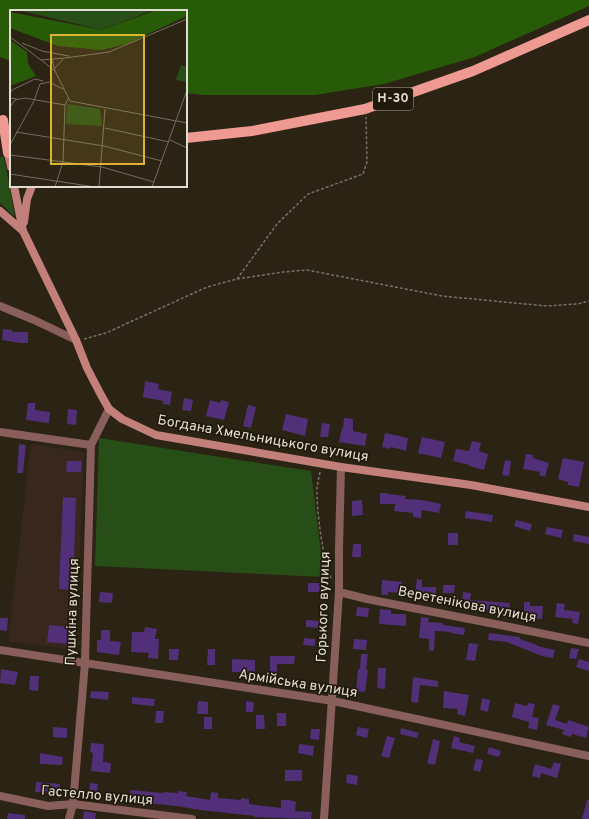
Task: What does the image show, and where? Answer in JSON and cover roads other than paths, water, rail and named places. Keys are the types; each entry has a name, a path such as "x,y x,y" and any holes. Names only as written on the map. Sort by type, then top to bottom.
{"main road":[{"name":"Н-30","path":"187,138 252,131 365,109 473,71 589,20"},
{"path":"5,120 6,153"}],"street":[{"path":"6,153 10,164"},
{"path":"14,187 23,231"},
{"path":"23,231 27,199 32,187"},
{"path":"0,211 23,231"},
{"name":"Богдана Хмельницького вулиця","path":"23,231 76,340 87,368 109,409 122,420 156,435 322,464 471,485 589,507"},
{"path":"0,306 76,340"},
{"name":"Пушкіна вулиця","path":"69,819 73,804 85,663 91,445 109,409"},
{"path":"0,432 91,445"},
{"name":"Горького вулиця","path":"324,819 333,701 339,592 342,467"},
{"name":"Веретенікова вулиця","path":"339,592 367,599 589,643"},
{"name":"Армійська вулиця","path":"0,650 333,701 589,756"},
{"name":"Гастелло вулиця","path":"0,796 48,806 73,804 192,819"}]}
